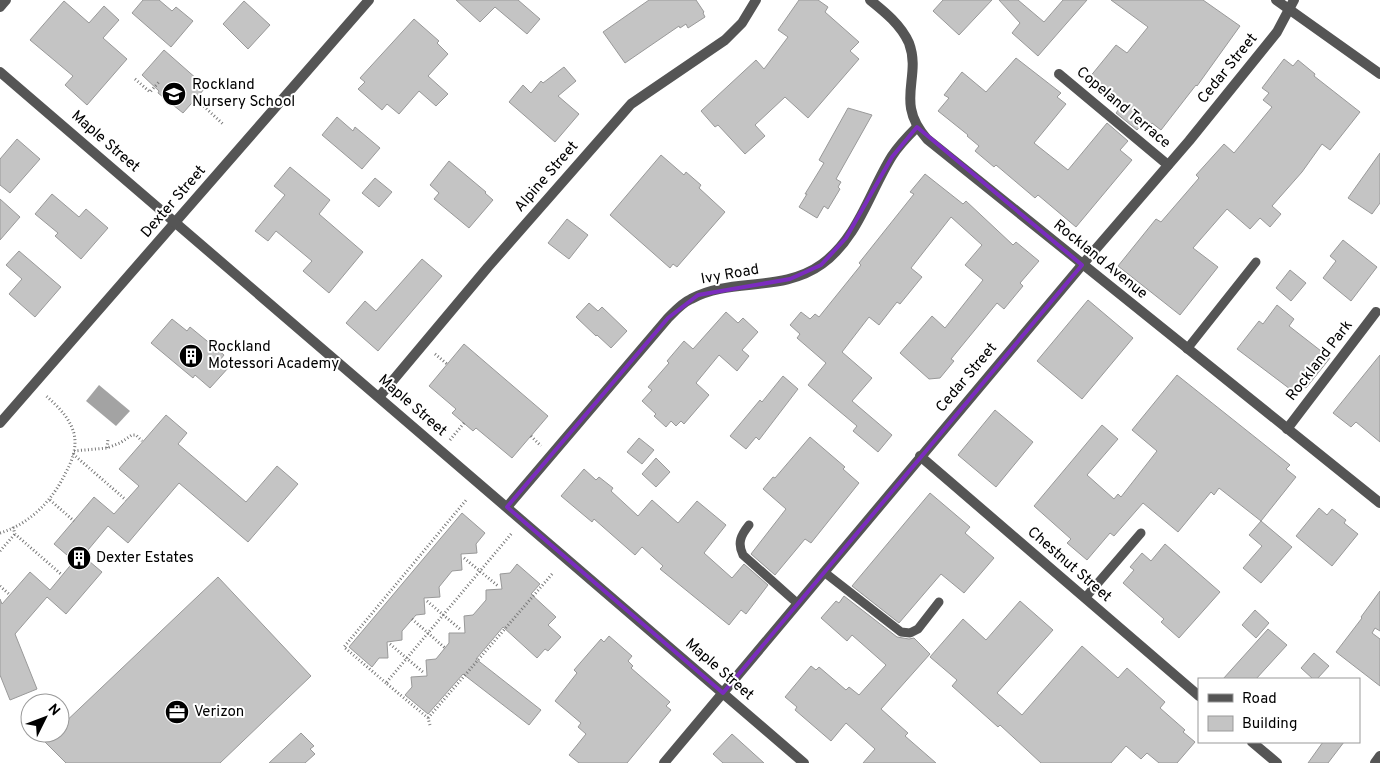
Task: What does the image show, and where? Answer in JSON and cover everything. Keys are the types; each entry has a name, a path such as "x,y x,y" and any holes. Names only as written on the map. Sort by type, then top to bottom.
{"street":[{"path":"0,7 6,0"},
{"name":"Dexter Street","path":"0,423 369,0"},
{"name":"Alpine Street","path":"379,397 488,267 631,104 725,40 742,23 756,0"},
{"name":"Rockland Avenue","path":"870,0 893,20 909,43 912,54 910,108 917,127 927,139 1380,503"},
{"path":"1276,0 1291,5 1380,74"},
{"name":"Cedar Street","path":"664,763 920,456 1168,165 1277,32 1291,5"},
{"name":"Maple Street","path":"0,72 804,763"},
{"name":"Copeland Terrace","path":"1059,74 1168,165"},
{"name":"Ivy Road","path":"507,507 668,318 684,303 698,296 721,289 790,279 814,268 831,256 857,222 892,157 917,127"},
{"name":"Rockland Park","path":"1287,429 1376,312"},
{"name":"Chestnut Street","path":"920,456 1198,695"},
{"path":"1253,743 1277,763"},
{"path":"1375,763 1380,756"}],"lane":[{"path":"1187,349 1256,262"},
{"path":"749,525 740,540 740,549 743,555 797,603"},
{"path":"1085,598 1141,533"},
{"path":"824,572 901,632 910,633 918,629 940,602"}],"path":[{"path":"136,79 150,92 159,82"},
{"path":"196,99 224,125"},
{"path":"0,533 34,514 50,500 64,477 74,453 75,442 72,429 64,415 55,403 34,384"},
{"path":"441,450 464,423"},
{"path":"74,453 107,448 132,435 136,435 142,442"},
{"path":"107,448 108,439"},
{"path":"74,453 126,500"},
{"path":"430,725 428,718 344,647 467,499"},
{"path":"50,500 74,521"},
{"path":"386,683 522,521"},
{"path":"13,527 15,534 62,575"},
{"path":"0,551 15,534"},
{"path":"464,558 498,586"},
{"path":"428,718 553,573"},
{"path":"0,586 10,595"},
{"path":"427,601 461,630"},
{"path":"412,619 445,648"},
{"path":"390,644 424,673"}],"highlighted area":[{"path":"917,127 1082,265 723,693 507,507 668,318 698,295 790,279 821,265 846,238 892,157"}],"shaded area":[{"path":"99,385 130,411 116,426 86,401"}],"building":[{"path":"143,0 159,0 172,11 176,7 193,21 171,47 132,13"},
{"path":"456,0 518,0 540,19 527,34 495,7 480,22"},
{"path":"649,0 696,0 705,17 688,28 686,24 680,28 679,26 625,63 603,32"},
{"path":"799,0 818,0 828,7 825,12 859,42 850,51 859,59 808,118 785,97 755,125 765,136 745,154 718,125 715,127 701,111 756,60 764,69 788,37 778,30"},
{"path":"943,0 992,0 959,35 933,11"},
{"path":"999,0 1018,0 1044,22 1063,0 1087,0 1038,56 1012,33 1020,23"},
{"path":"1111,0 1203,0 1240,26 1197,86 1161,130 1152,123 1148,127 1143,123 1137,130 1116,113 1122,105 1089,78 1116,45 1127,53 1148,27"},
{"path":"64,1 89,23 104,6 119,20 103,38 127,59 87,105 65,85 73,76 30,40"},
{"path":"244,1 270,25 248,49 223,24"},
{"path":"414,19 439,41 437,43 448,54 428,76 448,94 436,106 419,91 399,114 387,104 382,110 358,89 365,82 360,78"},
{"path":"164,50 206,87 183,113 158,93 159,91 142,75"},
{"path":"1016,58 1061,93 1057,97 1066,104 1034,143 1068,170 1107,123 1128,141 1120,150 1132,160 1076,227 1038,195 1035,198 996,165 994,167 975,151 979,146 968,135 938,111 949,98 944,95 962,72 986,92"},
{"path":"1284,59 1293,66 1298,60 1315,74 1314,76 1360,112 1330,150 1322,144 1302,172 1272,206 1281,214 1270,227 1260,218 1250,229 1227,209 1193,248 1218,267 1180,315 1118,266 1156,219 1161,222 1199,178 1196,175 1224,144 1234,153 1272,107 1263,100 1269,93 1262,88"},
{"path":"564,67 576,81 558,96 579,114 555,142 509,102 523,85 531,93 541,81 543,83"},
{"path":"848,108 872,115 836,179 841,182 838,187 840,189 828,209 824,206 817,218 799,207 824,163 819,160"},
{"path":"337,117 353,131 355,127 380,148 362,169 322,135"},
{"path":"17,139 40,159 10,193 0,185 0,159"},
{"path":"1380,153 1380,203 1372,214 1348,198"},
{"path":"661,155 684,175 686,172 701,185 699,188 725,212 677,267 673,264 670,268 610,215"},
{"path":"449,161 493,200 469,228 434,199 439,193 430,185"},
{"path":"290,167 330,200 319,214 363,252 329,293 303,271 312,261 276,231 268,241 255,231 285,195 274,186"},
{"path":"925,174 963,204 966,201 1013,245 1016,242 1039,261 1020,283 1023,286 1004,309 997,303 951,359 954,361 940,378 929,379 900,353 932,316 945,328 983,280 965,265 982,245 951,217 911,268 922,277 900,304 897,302 879,325 869,317 842,352 872,378 852,401 892,435 878,452 853,431 857,426 808,385 826,363 797,338 800,334 790,325 801,312 810,319 815,314 819,317 914,194 910,192"},
{"path":"375,178 392,192 379,207 362,193"},
{"path":"52,194 79,217 86,209 108,228 81,259 55,236 58,233 35,214"},
{"path":"0,199 20,217 0,240"},
{"path":"567,219 588,235 569,259 548,243"},
{"path":"1343,240 1377,267 1351,301 1323,278 1336,261 1330,256"},
{"path":"19,251 61,287 35,317 9,294 22,279 6,265"},
{"path":"422,259 442,276 378,351 346,323 365,301 376,311"},
{"path":"1290,270 1306,283 1291,301 1276,288"},
{"path":"1088,300 1133,338 1082,399 1037,361"},
{"path":"589,303 598,311 602,307 627,331 611,348 576,317"},
{"path":"1277,305 1294,319 1289,326 1330,358 1306,388 1300,384 1294,392 1237,349 1259,321 1263,324"},
{"path":"726,312 738,323 743,318 758,332 742,350 749,356 737,371 719,355 696,383 709,395 684,424 681,421 676,426 671,421 666,427 642,401 652,390 648,387 669,363 667,361 684,341 693,349"},
{"name":"Rockland Motessori Academy","path":"172,319 187,331 190,327 224,355 220,360 229,367 210,388 195,375 193,378 151,343"},
{"path":"464,344 548,416 512,458 476,428 473,431 452,413 456,409 429,386"},
{"path":"1380,355 1380,442 1356,422 1351,427 1333,413"},
{"path":"1177,375 1290,465 1286,469 1296,477 1261,521 1219,488 1214,495 1211,492 1178,532 1143,503 1114,536 1110,533 1087,560 1067,543 1071,539 1034,506 1102,425 1118,439 1087,475 1114,499 1118,494 1121,497 1157,451 1132,430"},
{"path":"783,376 798,389 759,440 756,437 746,449 730,436"},
{"path":"995,410 1033,442 996,487 958,455"},
{"name":"Dexter Estates","path":"166,415 187,433 178,444 246,502 277,466 298,484 248,542 179,483 128,543 108,526 83,556 102,572 66,614 47,597 15,634 37,689 27,693 20,693 20,696 10,700 0,675 0,599 2,604 30,572 50,590 74,561 54,544 94,497 114,514 139,486 119,469"},
{"path":"810,437 845,467 843,469 859,483 811,543 805,539 775,575 751,554 786,509 763,489 773,477 775,478"},
{"path":"639,438 654,450 642,464 627,452"},
{"path":"656,458 670,472 656,487 642,474"},
{"path":"584,469 596,480 599,477 613,488 611,491 638,516 652,500 678,523 697,501 726,525 704,553 732,578 744,564 768,585 746,614 741,610 729,625 660,569 663,566 642,547 635,555 594,519 592,522 561,496"},
{"path":"930,493 970,527 965,533 994,558 964,593 941,574 899,623 852,586"},
{"path":"1319,508 1327,515 1332,509 1346,520 1344,523 1358,534 1332,566 1296,536"},
{"path":"462,513 485,533 476,544 477,553 461,554 462,570 452,571 439,587 440,597 424,598 425,614 416,615 402,631 402,640 387,642 388,658 379,658 372,667 349,647"},
{"path":"1261,521 1292,547 1261,583 1243,568 1262,546 1249,535"},
{"path":"1165,544 1220,592 1179,638 1161,622 1164,619 1123,583 1134,570 1130,567 1142,553 1151,561"},
{"path":"517,564 540,584 531,594 556,617 548,625 561,637 548,651 545,649 537,658 503,627 476,659 541,710 529,725 463,674 428,714 405,695 412,687 411,677 427,676 426,660 436,659 449,643 449,633 465,633 464,616 473,615 486,600 486,590 502,589 500,574 510,573"},
{"path":"218,577 311,676 220,763 66,763 46,743 70,743 70,718"},
{"path":"1380,591 1380,631 1375,628 1372,633 1380,639 1380,686 1336,652"},
{"path":"844,596 897,637 914,638 930,654 881,709 908,733 905,736 936,763 863,763 875,749 846,723 831,741 795,710 797,707 785,697 811,666 816,670 819,667 846,690 849,687 859,695 886,665 852,635 847,641 821,618 836,601 839,603"},
{"path":"1020,601 1053,630 997,693 1022,715 1082,646 1118,678 1127,668 1165,702 1160,708 1185,730 1183,732 1195,742 1177,763 1159,763 1147,753 1141,759 1126,746 1111,763 1041,763 1000,725 998,727 952,686 957,680 930,657 963,619 986,640"},
{"path":"1255,610 1269,623 1256,638 1242,625"},
{"path":"1268,629 1287,645 1257,678 1224,678"},
{"path":"609,636 632,656 628,661 633,666 631,668 670,702 666,706 671,710 627,763 579,763 569,755 586,734 578,727 581,723 555,701 577,673 574,670 601,639 604,642"},
{"path":"1314,653 1329,666 1318,678 1312,678 1301,668"},
{"path":"301,733 314,746 310,749 315,754 305,763 269,763"},
{"path":"732,734 764,763 723,763 713,754"},
{"path":"1322,743 1343,743 1328,763 1308,763"}],"place":[{"name":"Rockland Nursery School","path":"174,94"},
{"name":"Rockland Motessori Academy","path":"191,356"},
{"name":"Dexter Estates","path":"79,558"},
{"name":"Verizon","path":"177,712"}]}
